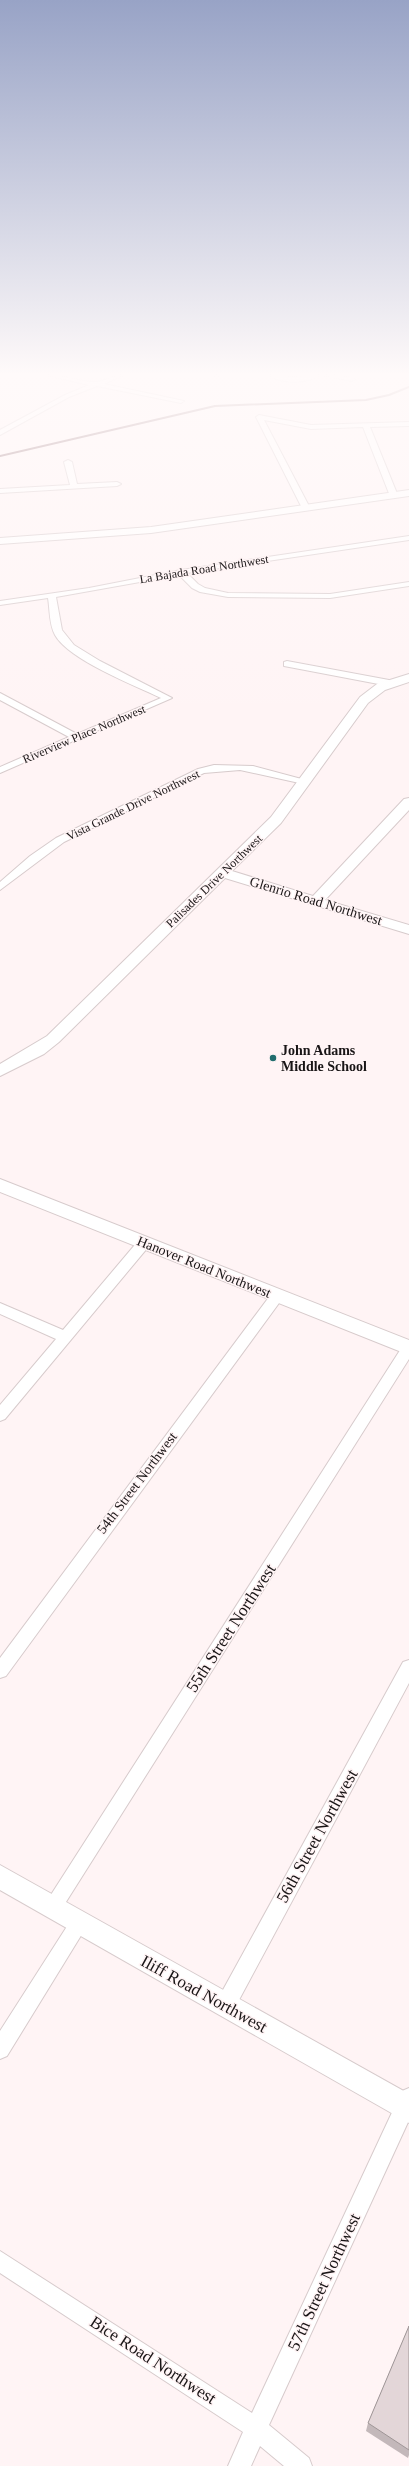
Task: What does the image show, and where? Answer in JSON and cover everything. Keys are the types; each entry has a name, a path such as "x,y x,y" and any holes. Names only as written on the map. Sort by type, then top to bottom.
{"street":[{"path":"0,492 28,490"},
{"path":"297,490 306,508"},
{"path":"392,490 394,496"},
{"path":"0,541 151,530 409,493"},
{"name":"La Bajada Road Northwest","path":"0,603 52,596 181,572 409,538"},
{"path":"181,572 195,586 203,590 228,595 330,596 409,584"},
{"name":"Riverview Place Northwest","path":"0,770 168,698 77,652 63,640 57,630 52,596"},
{"path":"287,664 389,683"},
{"name":"Palisades Drive Northwest","path":"0,1071 38,1050 53,1039 276,820 364,700 372,693 389,683 409,678"},
{"path":"0,696 76,738"},
{"name":"Vista Grande Drive Northwest","path":"0,887 37,855 65,837 201,771 218,767 240,768 304,781"},
{"path":"316,901 409,802"},
{"name":"Glenrio Road Northwest","path":"222,873 409,930"},
{"name":"Hanover Road Northwest","path":"0,1185 409,1348"},
{"path":"0,1415 144,1243"},
{"name":"54th Street Northwest","path":"0,1671 277,1296"},
{"path":"0,1308 65,1337"},
{"name":"55th Street Northwest","path":"53,1907 409,1348"},
{"name":"56th Street Northwest","path":"225,2006 409,1667"},
{"name":"Iliff Road Northwest","path":"0,1877 225,2006 408,2105"},
{"path":"0,2048 79,1923"},
{"name":"57th Street Northwest","path":"239,2466 408,2105"},
{"name":"Bice Road Northwest","path":"0,2261 256,2428 301,2466"}],"building":[{"path":"409,2326 409,2450 368,2423"}],"place":[{"name":"John Adams Middle School","path":"273,1058"}]}
